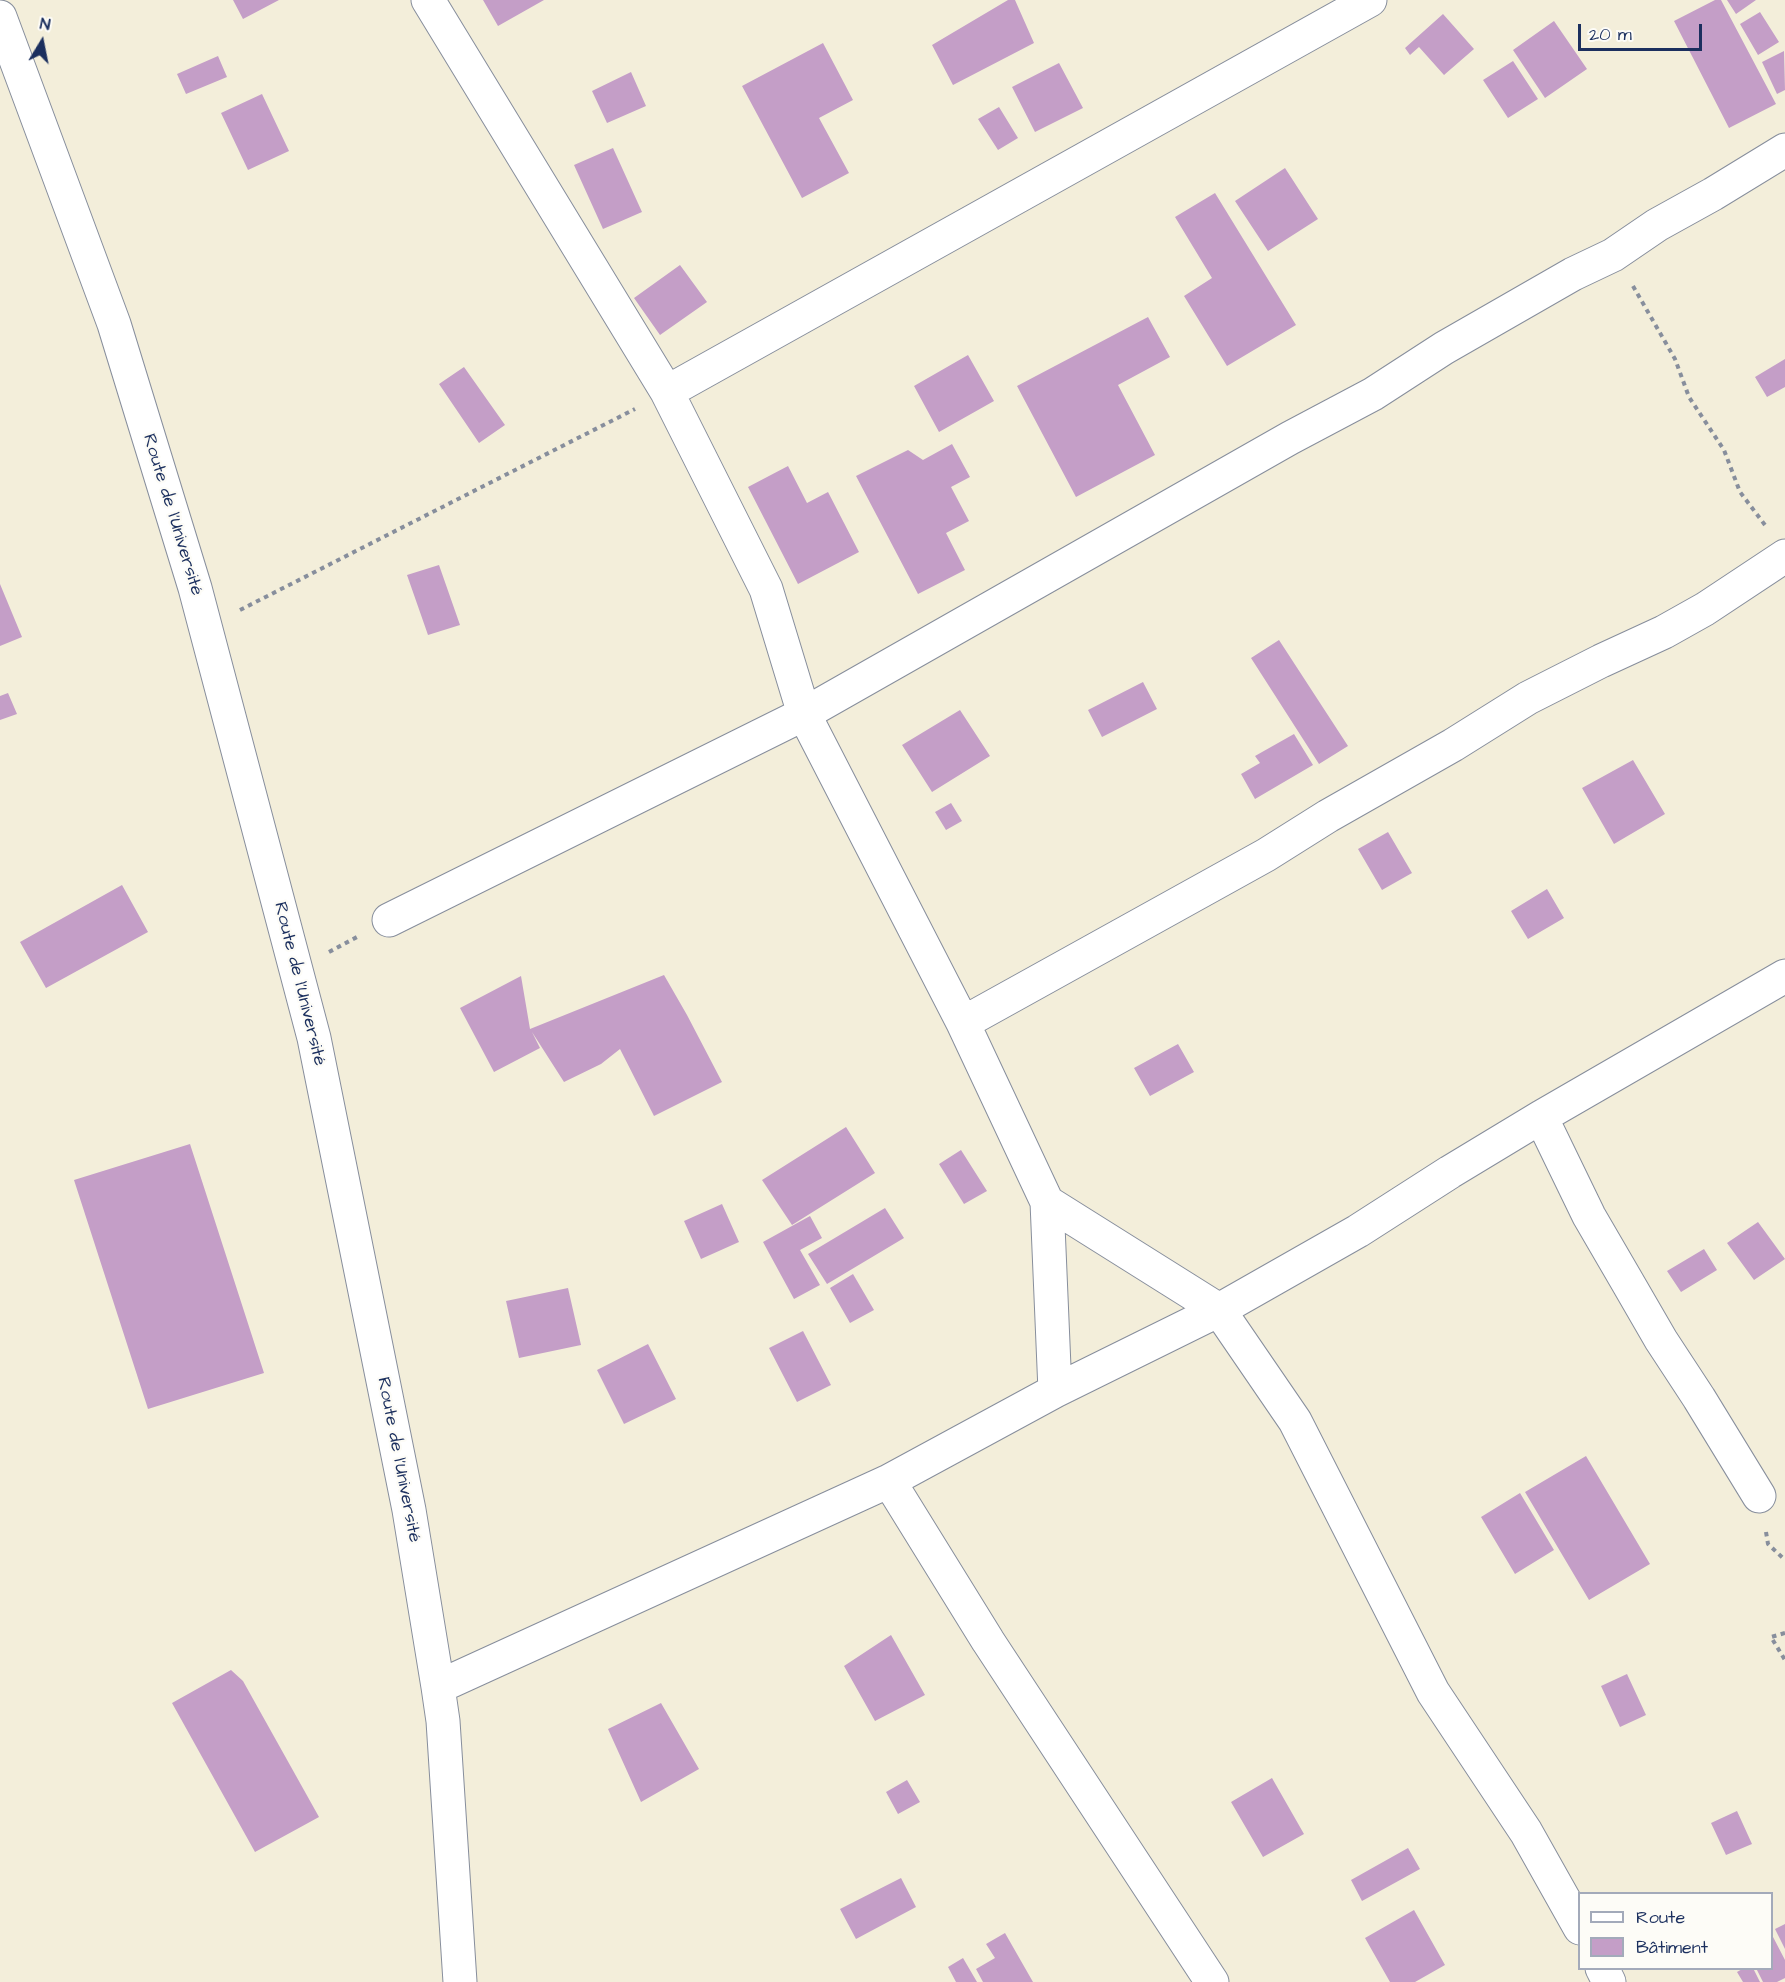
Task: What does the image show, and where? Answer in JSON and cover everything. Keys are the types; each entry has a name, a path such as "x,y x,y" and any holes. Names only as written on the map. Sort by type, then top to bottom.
{"street":[{"path":"428,0 667,392 766,589 804,714 963,1023 1047,1202 1055,1391"},
{"path":"667,392 1370,0"},
{"name":"Route de l'Université","path":"0,17 114,324 206,628 314,1038 407,1499 438,1686 443,1721 460,1982"},
{"path":"389,920 804,714 1290,438 1373,394 1444,348 1573,274 1613,255 1657,225 1785,150"},
{"path":"963,1023 1266,855 1528,698 1695,615 1785,556"},
{"path":"438,1686 889,1481 1055,1391 1219,1310 1358,1232 1450,1172 1541,1117 1785,976"},
{"path":"1541,1117 1589,1216 1759,1496"},
{"path":"1047,1202 1219,1310 1295,1421 1433,1692 1526,1832 1578,1924"},
{"path":"889,1481 988,1641 1212,1982"}],"path":[{"path":"1613,255 1652,316 1675,359 1689,398 1724,450 1740,492 1766,526"},
{"path":"206,628 667,392"},
{"path":"296,970 389,920"},
{"path":"1785,1633 1771,1637 1785,1660"}],"building":[{"path":"233,0 279,0 243,19"},
{"path":"483,0 544,0 498,26"},
{"path":"1008,0 1015,0 1034,43 953,85 932,45"},
{"path":"1715,0 1721,0 1776,104 1729,128 1674,21"},
{"path":"1727,0 1756,0 1736,14"},
{"path":"1760,12 1779,42 1758,55 1740,24"},
{"path":"1443,14 1474,49 1444,75 1419,47 1410,55 1405,48"},
{"path":"1554,21 1587,69 1545,98 1513,50"},
{"path":"823,43 853,100 819,118 849,173 802,198 742,86"},
{"path":"1784,51 1785,90 1777,94 1762,62"},
{"path":"218,56 227,77 186,94 177,74"},
{"path":"1513,61 1538,99 1508,118 1483,80"},
{"path":"1059,63 1083,108 1035,132 1012,87"},
{"path":"631,72 646,106 607,123 592,91"},
{"path":"262,94 289,151 248,170 221,113"},
{"path":"999,107 1018,138 998,150 978,119"},
{"path":"613,148 642,212 603,229 574,165"},
{"path":"1285,168 1318,219 1268,251 1235,201"},
{"path":"1215,193 1296,325 1227,366 1184,296 1212,278 1175,217"},
{"path":"680,265 707,302 660,335 634,298"},
{"path":"1148,317 1170,357 1118,385 1155,455 1076,497 1017,386"},
{"path":"968,355 994,401 939,432 914,386"},
{"path":"1785,359 1785,387 1767,397 1755,377"},
{"path":"464,367 505,425 479,443 439,384"},
{"path":"952,444 970,477 951,487 969,521 946,533 965,570 918,594 856,476 908,450 923,460"},
{"path":"788,466 807,503 828,492 859,552 798,584 748,487"},
{"path":"439,565 460,625 428,635 407,575"},
{"path":"0,584 22,637 0,646"},
{"path":"1279,640 1348,746 1319,764 1251,658"},
{"path":"1143,682 1157,709 1102,737 1088,710"},
{"path":"8,693 17,714 0,720 0,696"},
{"path":"960,710 990,756 932,792 902,745"},
{"path":"1294,734 1313,765 1255,799 1241,774 1260,763 1255,756"},
{"path":"1633,760 1665,814 1614,844 1582,788"},
{"path":"951,803 962,821 946,830 935,812"},
{"path":"1388,832 1412,873 1382,890 1358,849"},
{"path":"122,885 148,932 46,988 20,942"},
{"path":"1547,889 1564,918 1528,939 1511,911"},
{"path":"664,975 722,1082 654,1116 620,1049 601,1064 564,1082 532,1032 540,1048 494,1072 460,1008 521,976 530,1029"},
{"path":"1178,1044 1194,1072 1150,1096 1134,1068"},
{"path":"846,1127 875,1173 792,1225 762,1180"},
{"path":"190,1144 264,1373 148,1409 74,1180"},
{"path":"961,1150 987,1191 964,1204 939,1164"},
{"path":"722,1204 739,1242 701,1259 684,1221"},
{"path":"885,1208 904,1238 827,1284 808,1254"},
{"path":"810,1216 822,1238 800,1250 820,1285 794,1299 763,1242"},
{"path":"1758,1222 1785,1259 1754,1280 1727,1243"},
{"path":"1704,1249 1717,1270 1681,1292 1667,1271"},
{"path":"853,1274 874,1310 850,1323 830,1288"},
{"path":"568,1288 581,1345 519,1358 506,1301"},
{"path":"803,1331 831,1385 797,1402 769,1348"},
{"path":"648,1344 676,1399 624,1424 597,1370"},
{"path":"1586,1456 1650,1564 1589,1600 1525,1492"},
{"path":"1520,1493 1554,1550 1515,1574 1481,1517"},
{"path":"891,1635 925,1695 875,1721 844,1666"},
{"path":"231,1670 243,1681 319,1817 255,1852 172,1703"},
{"path":"1627,1674 1646,1715 1620,1727 1601,1686"},
{"path":"661,1703 699,1769 641,1802 608,1729"},
{"path":"1272,1778 1304,1834 1263,1857 1231,1802"},
{"path":"907,1780 920,1802 898,1814 886,1792"},
{"path":"1737,1811 1752,1844 1726,1855 1711,1823"},
{"path":"1408,1848 1420,1869 1362,1901 1351,1880"},
{"path":"901,1878 916,1907 856,1939 840,1909"},
{"path":"1414,1910 1445,1965 1415,1982 1390,1982 1365,1938"},
{"path":"1785,1924 1785,1949 1775,1929"},
{"path":"1005,1933 1033,1982 983,1982 976,1969 995,1958 986,1944"},
{"path":"1773,1937 1785,1960 1785,1978 1777,1982 1763,1982 1757,1970 1773,1970"},
{"path":"963,1958 977,1982 956,1982 948,1967"},
{"path":"1754,1970 1760,1982 1743,1982 1737,1972"}]}
